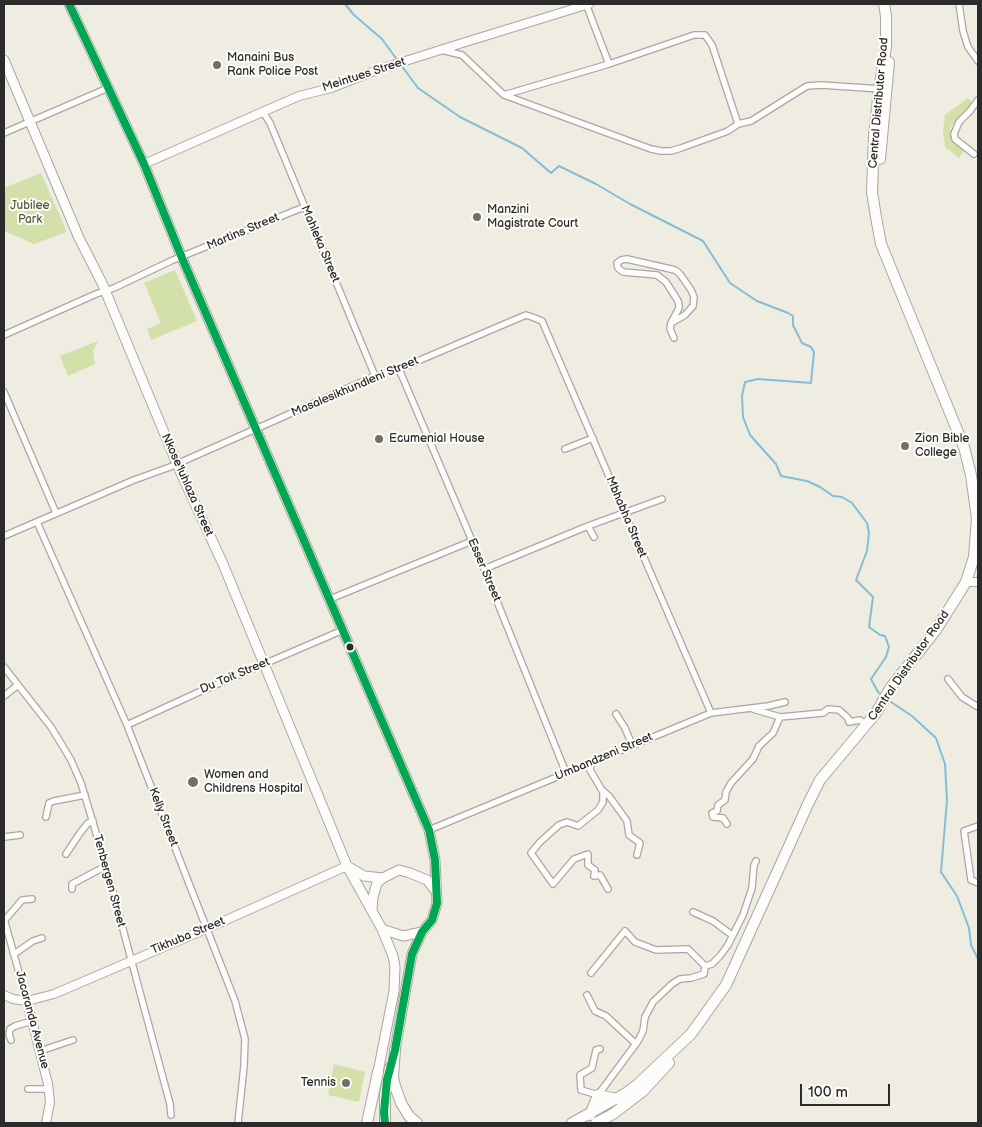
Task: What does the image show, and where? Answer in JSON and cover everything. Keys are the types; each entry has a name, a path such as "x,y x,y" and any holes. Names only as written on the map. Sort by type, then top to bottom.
{"highway":[{"name":"Central Distributor Road","path":"884,4 886,47 882,89 878,192 885,240 967,444 976,474 978,493"},
{"name":"Central Distributor Road","path":"889,4 891,48 874,136 872,192 881,244 964,447 977,518 972,582"},
{"name":"Central Distributor Road","path":"572,1123 613,1114 643,1091 695,1036 728,988 825,782 861,741 893,689 972,582 978,560"},
{"name":"Central Distributor Road","path":"593,1119 638,1084 691,1034 726,985 820,780 867,725 879,714"},
{"path":"385,1123 384,1112 387,1080 395,1050"},
{"path":"395,1050 395,1086 409,1116 417,1123"},
{"path":"367,1123 378,1072"},
{"path":"375,1123 378,1072"},
{"path":"593,1119 598,1095 617,1099"}],"main road":[{"path":"69,4 144,164 182,258 429,830 435,860 437,903 435,914 422,932 412,954 404,989 395,1050"},
{"name":"Nkose'luhlaza Street","path":"4,60 79,238 105,291 177,463 223,564 347,866 372,910"},
{"path":"347,866 364,876 383,878"},
{"path":"378,1072 395,977 393,956 372,910 375,890 383,878 399,870 427,880 435,890"},
{"path":"382,929 403,936 422,932"}],"street":[{"path":"587,4 609,64"},
{"name":"Meintues Street","path":"144,164 299,96 331,88 377,70 587,4"},
{"path":"959,4 963,31 968,47 978,61"},
{"path":"504,95 609,64 694,36 705,35 712,45 738,124"},
{"path":"440,50 462,55 504,95 651,150 671,151 728,131 738,124 751,121 807,86 821,85 882,89"},
{"path":"4,133 108,88"},
{"path":"974,154 955,139 954,134 958,122 978,100"},
{"name":"Mahleka Street","path":"263,112 270,123 376,376"},
{"name":"Martins Street","path":"105,291 304,207"},
{"path":"671,323 685,315 693,306 694,297 680,274 675,270 627,259 621,260 617,264 618,268 623,272 657,275 663,279 678,301 679,308 671,323 670,329 674,338"},
{"path":"4,335 105,291"},
{"name":"Masalesikhundleni Street","path":"4,536 376,376 399,369 526,315 542,321"},
{"name":"Mbhabha Street","path":"542,321 711,713"},
{"name":"Esser Street","path":"399,369 484,569 566,773"},
{"path":"4,392 56,513"},
{"path":"565,449 593,438"},
{"path":"484,569 588,526 662,499"},
{"name":"Kelly Street","path":"37,522 128,724 235,1001 245,1039 238,1123"},
{"path":"588,526 594,537"},
{"path":"330,599 472,540"},
{"name":"Du Toit Street","path":"128,724 343,630"},
{"name":"Tenbergen Street","path":"4,667 56,735 71,760 85,795 170,1104 171,1115"},
{"path":"948,679 962,698 978,707"},
{"path":"4,696 18,685"},
{"name":"Umbandzeni Street","path":"429,830 711,713 785,702"},
{"path":"748,708 780,717 822,713 828,709 839,710 844,713 849,722 860,720 867,725"},
{"path":"616,714 625,728 632,745"},
{"path":"727,824 723,818 713,819 712,813 717,811 718,805 725,800 726,792 731,783 753,759 759,746 774,733 780,717"},
{"path":"591,763 590,770 626,821 629,835 640,843 637,855"},
{"path":"601,788 603,802 598,810 578,826 567,822 559,825 531,852 553,884 574,859 588,854 588,865 595,870 594,876 600,875 608,889"},
{"path":"46,816 49,803 54,800 85,795"},
{"path":"66,854 88,823 92,821"},
{"path":"978,826 964,832 971,880 978,883"},
{"path":"4,837 20,835"},
{"path":"705,966 712,964 720,956 743,915 752,888 756,861"},
{"path":"72,889 72,884 106,866"},
{"name":"Tikhuba Street","path":"27,1001 54,994 347,866"},
{"path":"4,920 22,900 32,899"},
{"path":"693,912 713,921 732,935"},
{"name":"Jacaranda Avenue","path":"4,920 49,1089 50,1102 46,1123"},
{"path":"591,973 625,931 635,942 656,950 688,949 705,966"},
{"path":"13,952 18,952 32,941 42,938"},
{"path":"600,1049 596,1050 592,1068 580,1075 581,1090 598,1095 636,1044 643,1032 649,1007 653,1002 680,979 704,974 705,966"},
{"path":"4,995 13,999 27,1001"},
{"path":"588,995 595,1011 606,1016 636,1044"},
{"path":"11,1040 9,1035 10,1029 32,1021"},
{"path":"40,1052 73,1040"},
{"path":"28,1089 49,1089"}],"green space":[{"path":"968,98 972,103 950,128 955,143 964,151 959,158 945,147 943,131 945,115"},
{"name":"Jubilee Park","path":"41,173 67,232 34,244 4,231 4,188"},
{"path":"175,270 197,321 151,340 147,329 161,323 144,283"},
{"path":"98,341 93,351 95,364 68,376 60,356"},
{"name":"Tennis","path":"334,1064 365,1072 359,1102 328,1095"}],"waterway":[{"path":"345,4 354,15 382,39 398,61"},
{"path":"401,65 418,88 460,117 522,148 551,173 559,166 703,241 730,283 757,301 793,316 793,325 802,343 811,347 814,352 811,383 758,379 745,382 742,396 743,417 750,435 776,464 781,476 807,481 833,496 842,497 852,503 867,523 869,533 867,551 856,580 873,597 869,627 880,635 885,636 889,647 886,657 871,679 878,692 883,696"},
{"path":"888,700 912,716 936,738 945,764 947,800 941,872 957,896 969,928 971,945 978,959"}],"transit line":[{"path":"69,4 144,164 182,258 429,830 435,860 437,903 432,920 422,932 412,954 395,1050 387,1080 384,1112 385,1123"}],"place":[{"name":"Manaini Bus Rank Police Post","path":"217,65"},
{"name":"Manzini Magistrate Court","path":"477,217"},
{"name":"Ecumenial House","path":"379,439"},
{"name":"Zion Bible College","path":"905,446"},
{"name":"Women and Childrens Hospital","path":"193,782"},
{"name":"Tennis","path":"346,1083"}]}
